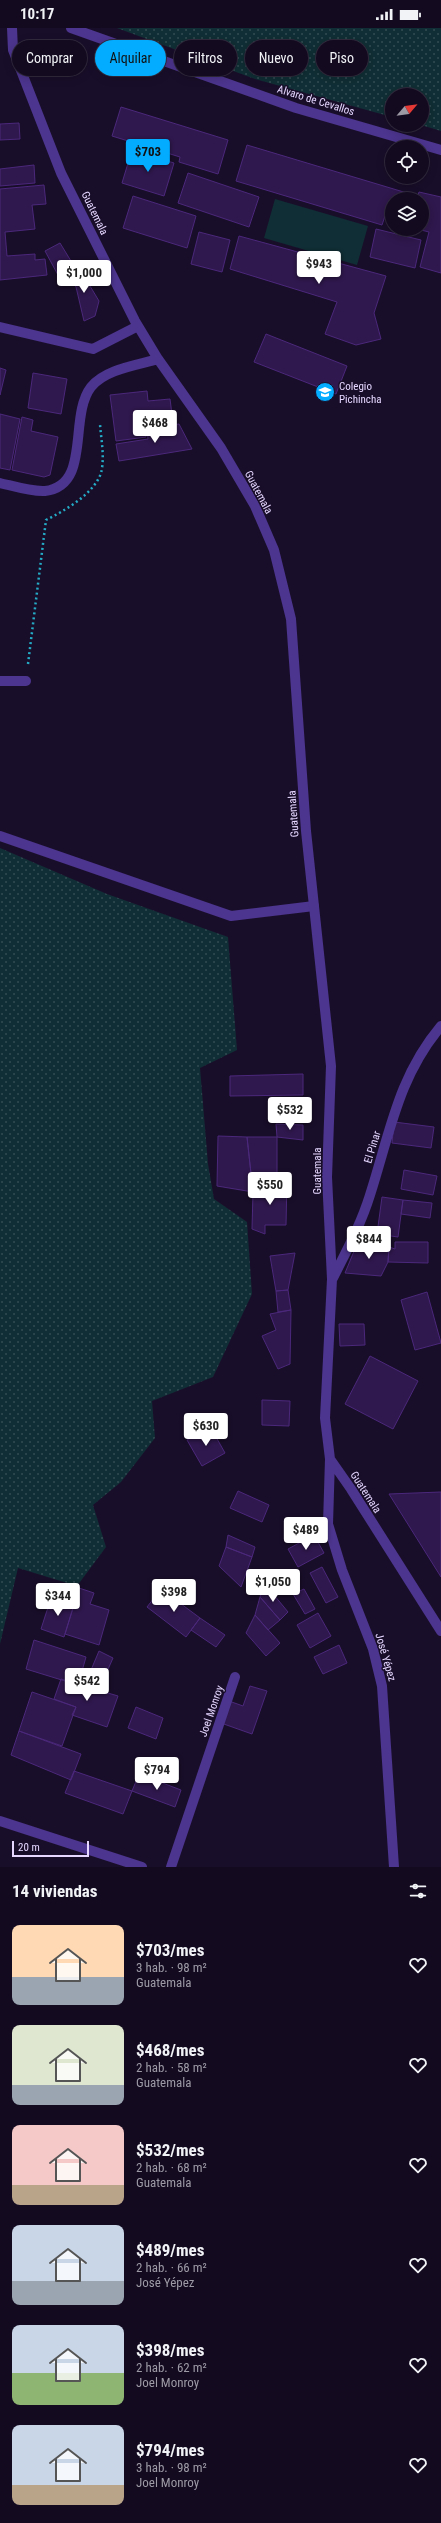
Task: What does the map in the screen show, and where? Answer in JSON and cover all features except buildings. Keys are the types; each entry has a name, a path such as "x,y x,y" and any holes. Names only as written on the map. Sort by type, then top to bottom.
{"street":[{"name":"Guatemala","path":"12,28 13,50 62,173 138,326 158,359 221,448 255,506 274,550 291,619 306,831 331,1066 327,1177 332,1279 325,1418 330,1459 441,1631"},
{"name":"Alvaro de Cevallos","path":"71,28 296,108 441,150"},
{"path":"0,328 93,349 138,326"},
{"path":"0,483 44,491 63,486 73,472 81,411 91,387 108,375 158,359"},
{"path":"0,681 26,681"},
{"path":"0,836 230,916 314,906"},
{"name":"El Pinar","path":"332,1279 356,1232 370,1195 398,1100 418,1055 441,1026"},
{"name":"José Yépez","path":"330,1459 328,1524 342,1570 373,1649 382,1686 394,1867"},
{"name":"Joel Monroy","path":"171,1867 235,1677"},
{"path":"0,1821 142,1867"}],"path":[{"path":"26,681 46,520 75,505"}],"green space":[{"path":"117,28 441,28 441,131 429,127 429,88 385,88 385,115 247,76 308,76 308,40 245,40 245,75 237,72 237,40 174,40 174,49 166,46 166,40 149,40"},
{"path":"275,199 368,226 357,265 264,238"},
{"path":"0,848 107,894 228,937 237,1050 200,1068 208,1164 214,1199 247,1222 252,1294 213,1377 152,1401 155,1438 121,1482 93,1505 106,1547 77,1586 18,1568 0,1644"}],"place":[{"name":"Colegio Pichincha","path":"325,392"}]}
